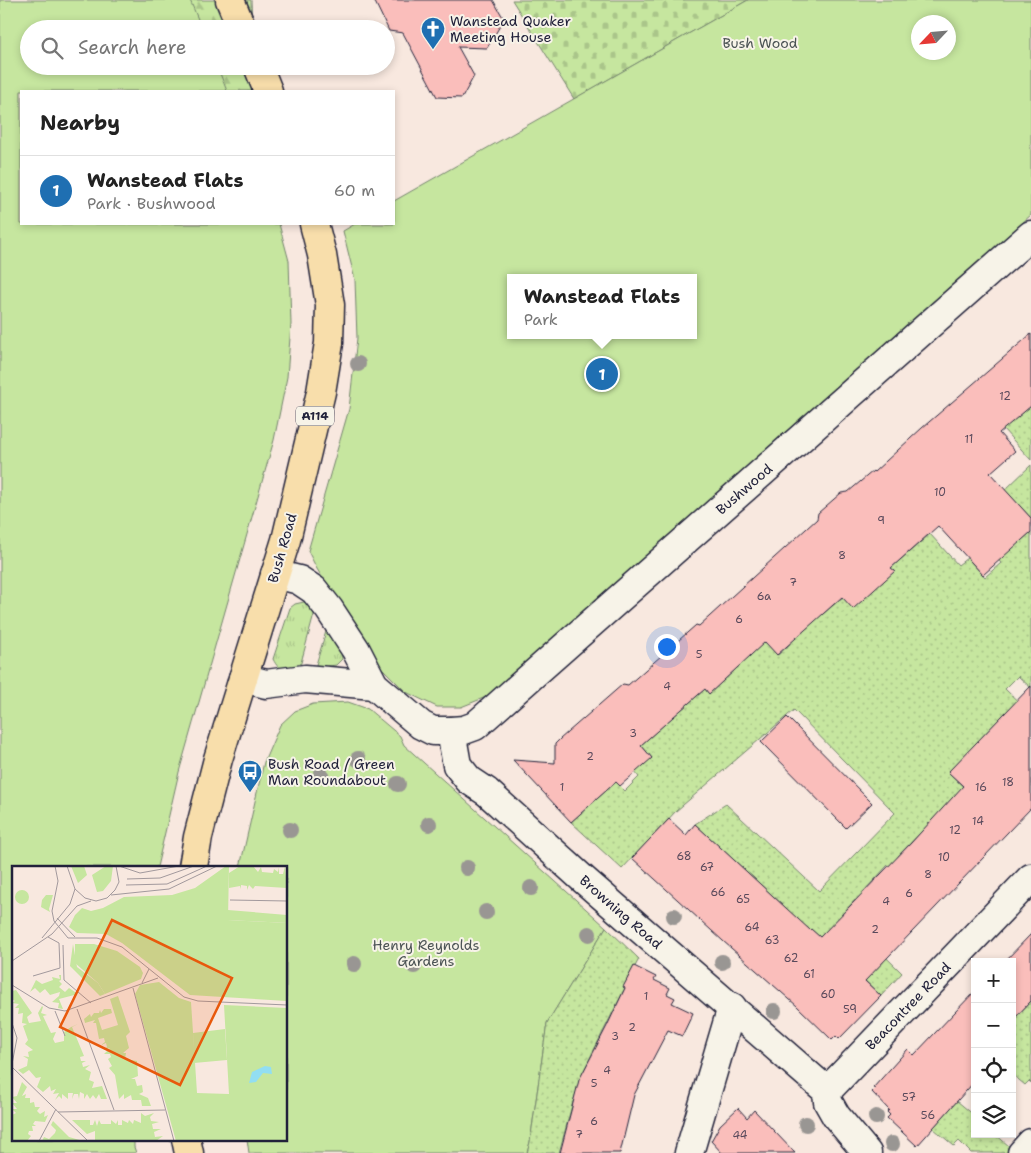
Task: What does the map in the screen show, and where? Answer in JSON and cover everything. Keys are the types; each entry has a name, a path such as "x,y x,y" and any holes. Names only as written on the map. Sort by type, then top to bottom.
{"main road":[{"path":"230,0 238,20"},
{"path":"262,75 268,90"},
{"name":"Bush Road","path":"193,866 198,837 218,759 286,540 319,402 329,343 330,305 322,255 314,225"},
{"path":"186,1140 189,1153"}],"street":[{"name":"Bushwood","path":"451,731 464,730 475,726 1031,235"},
{"path":"275,574 299,580 314,590 356,650 374,685 421,725 433,731 451,731"},
{"path":"243,678 266,684 305,679 374,685"},
{"name":"Browning Road","path":"451,731 457,765 469,780 487,792 584,880 827,1091 828,1102 836,1116 867,1153"},
{"name":"Beacontree Road","path":"827,1091 1031,878"},
{"path":"689,1153 732,1007"},
{"path":"1022,1153 1031,1143"}],"green space":[{"path":"0,0 190,0 198,20 20,20 20,75 221,75 227,90 20,90 20,225 279,225 289,261 291,324 287,377 274,440 179,772 157,866 12,866 12,1140 134,1140 136,1153 0,1153"},
{"path":"120,0 251,0 252,20 132,20"},
{"path":"512,0 748,0 574,99"},
{"name":"Bush Wood","path":"748,0 1031,0 1031,215 486,697 461,707 437,707 406,692 379,665 360,640 308,551 349,409 357,338 355,280 343,231 353,225 395,225 395,200"},
{"path":"170,75 255,75 256,90 188,90"},
{"path":"1031,406 1031,460 1003,429"},
{"path":"1031,465 1031,518 1005,490"},
{"path":"1031,532 1031,688 1018,676 1005,689 1031,714 1010,708 982,737 1014,767 975,745 948,772 980,803 923,830 898,856 906,881 888,865 863,892 880,910 873,918 855,900 842,914 902,973 881,996 811,929 795,946 786,908 695,824 726,804 819,891 895,813 794,710 676,811 622,869 571,822 616,782 625,791 639,777 625,760 652,758 641,745 705,689 709,694 736,669 761,628 770,647 778,655 790,644 770,624 817,607 823,614 843,597 894,571 891,568 930,534 958,565 967,558 985,577 1001,563 983,543 1023,539"},
{"path":"304,602 315,611 299,670 283,670 278,667 273,659 290,608 295,604"},
{"path":"327,628 341,650 342,659 336,665 315,668"},
{"name":"Henry Reynolds Gardens","path":"348,702 368,709 400,736 404,745 606,927 547,1023 527,1153 249,1153 247,1140 288,1140 288,866 240,866 264,762 280,725 295,711 313,704"},
{"path":"606,927 639,959 583,1072 559,1153 527,1153 547,1023"},
{"path":"1031,1001 1031,1083 1029,1081 1025,1085 1016,1078 1016,1017"},
{"path":"957,1101 971,1113 971,1138 1000,1138 1016,1152 971,1153 959,1141 954,1146 933,1128"}],"building":[{"name":"Wanstead Quaker Meeting House","path":"374,0 493,0 504,19 487,48 458,47 474,76 462,98 437,97 403,33 395,32 395,20 384,20"},
{"path":"1031,334 1031,406 999,433 1015,451 990,473 1031,518 1031,532 983,575 938,526 891,568 895,571 853,609 842,597 777,655 765,642 709,694 705,689 641,745 652,758 620,786 616,782 571,822 513,760 555,763 555,744 560,739 623,684 628,685 696,625 699,626 817,519 818,513 841,493 848,492 874,472"},
{"path":"1031,686 1031,808 865,981 881,996 839,1039 836,1036 832,1040 797,1006 632,858 669,819 686,835 695,824 810,930 820,937 963,786 948,772"},
{"path":"787,717 872,803 846,828 761,742"},
{"path":"1031,934 1031,1001 1016,1017 1016,958 1008,958"},
{"path":"634,966 656,977 654,980 670,988 667,994 675,998 672,1003 693,1013 682,1036 668,1030 634,1095 620,1153 560,1153 579,1080 607,1026"},
{"path":"971,995 971,1085 917,1146 887,1118 890,1115 887,1112 889,1110 872,1092 875,1089 873,1088 908,1049 914,1055"},
{"path":"738,1108 747,1118 754,1110 795,1153 722,1153 711,1141 720,1125"}],"place":[{"name":"Wanstead Quaker Meeting House","path":"433,50"},
{"name":"Wanstead Flats","path":"602,374"},
{"name":"Bush Road / Green Man Roundabout","path":"250,793"}]}
